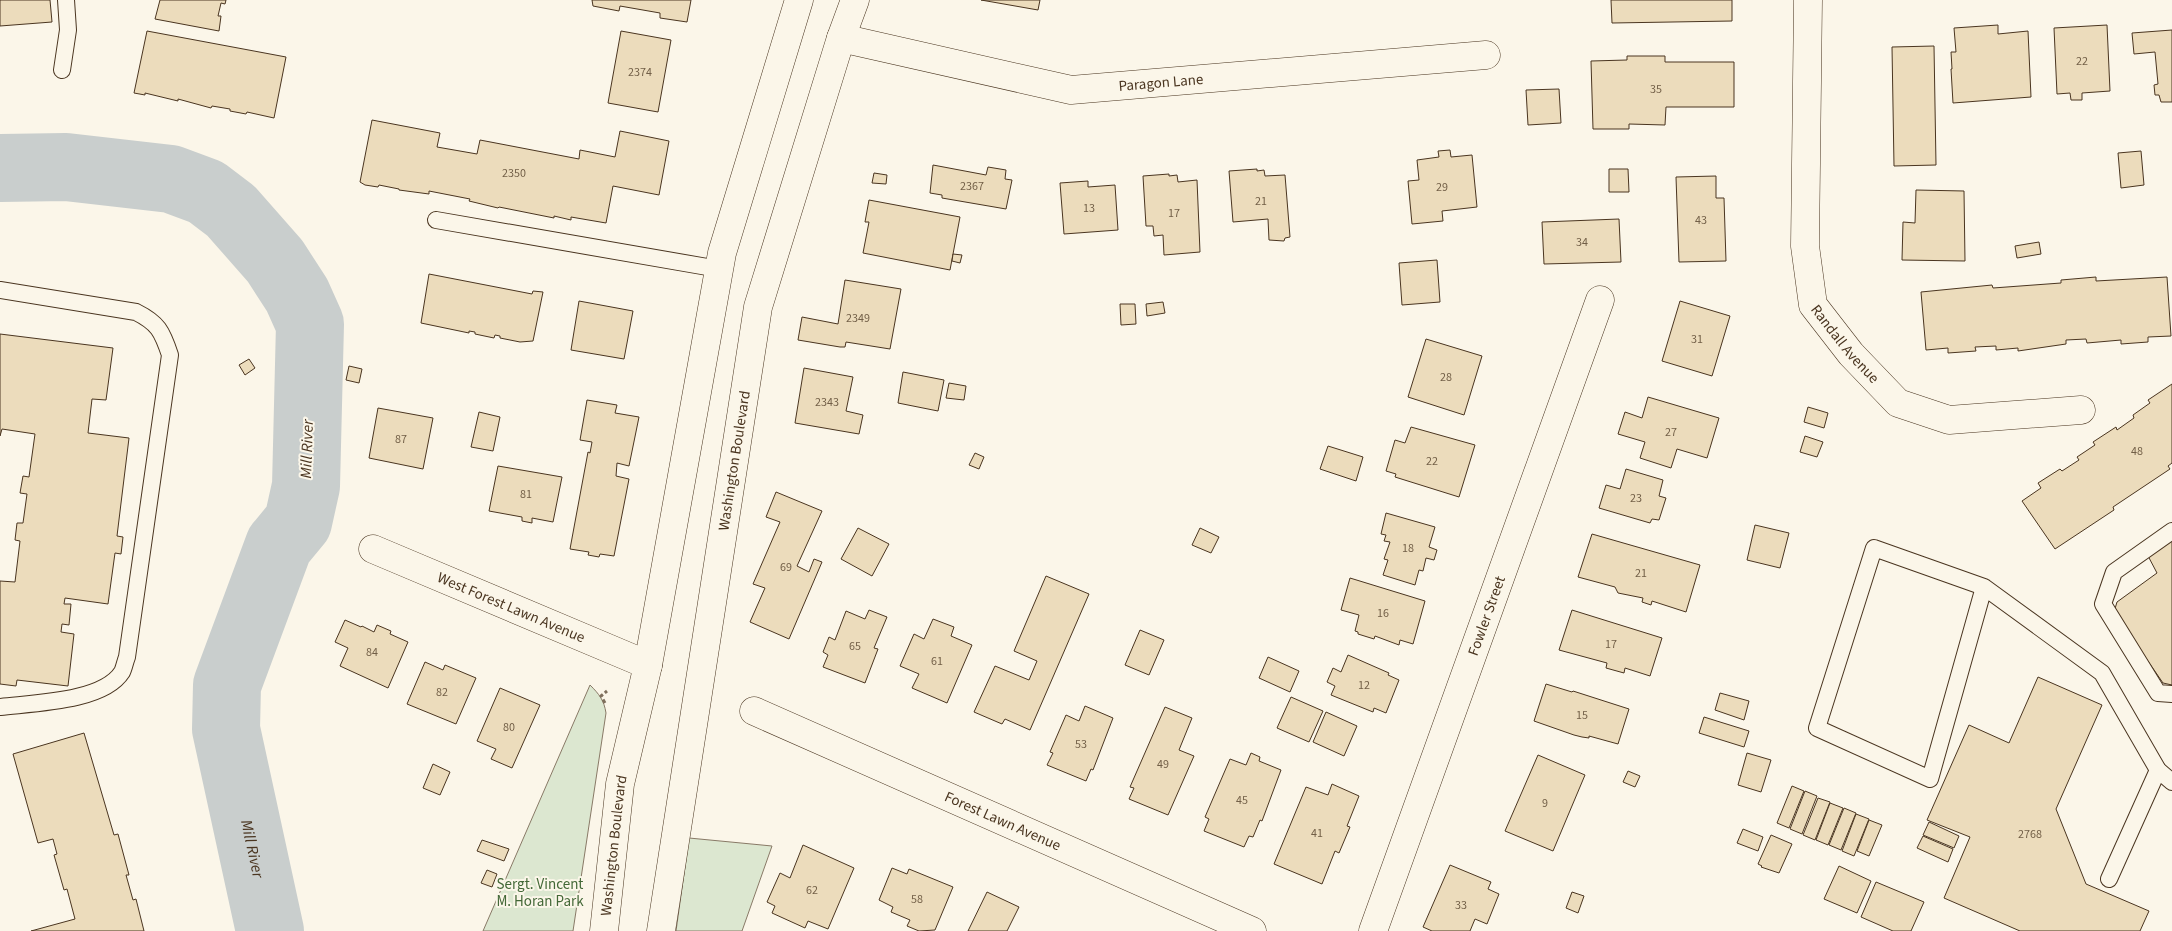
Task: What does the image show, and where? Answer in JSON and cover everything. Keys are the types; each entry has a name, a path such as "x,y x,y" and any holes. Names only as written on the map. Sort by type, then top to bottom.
{"street":[{"name":"Washington Boulevard","path":"604,931 620,784 648,665 722,253 800,0"},
{"name":"Washington Boulevard","path":"661,931 758,307 841,38 855,0"},
{"name":"Randall Avenue","path":"1808,0 1805,246 1813,305 1851,354 1898,403 1949,420 2081,410"},
{"name":"Paragon Lane","path":"841,38 1071,90 1486,55"},
{"name":"Fowler Street","path":"1373,931 1600,300"},
{"name":"West Forest Lawn Avenue","path":"373,549 648,665"},
{"name":"Forest Lawn Avenue","path":"754,711 1252,931"}],"lane":[{"path":"62,70 68,30 66,0"},
{"path":"436,220 719,269"},
{"path":"0,290 136,312 153,320 164,336 170,355 127,657 122,671 104,688 81,696 0,707"},
{"path":"2172,531 2114,572 2103,604 2158,693 2172,694"},
{"path":"1984,587 1930,779 1817,728 1874,548 1984,587 2102,673 2158,770 2172,782"},
{"path":"2109,879 2158,770"}],"green space":[{"name":"Sergt. Vincent M. Horan Park","path":"590,685 601,698 606,713 573,931 483,931"},
{"path":"689,838 772,846 742,931 676,931"}],"building":[{"path":"0,0 50,0 52,22 0,26"},
{"path":"160,0 226,0 225,4 221,3 218,16 221,16 219,31 155,19"},
{"path":"592,0 691,0 687,22 660,18 660,13 620,6 619,11 593,6"},
{"path":"981,0 1040,0 1038,10"},
{"path":"1611,0 1732,0 1732,21 1612,23"},
{"path":"1998,25 1998,34 2028,31 2031,97 1953,103 1951,52 1956,52 1954,28"},
{"path":"2107,25 2110,91 2082,93 2082,100 2071,100 2070,93 2057,94 2054,28"},
{"path":"2172,30 2172,102 2161,102 2159,95 2155,95 2154,85 2158,84 2155,52 2134,54 2132,33"},
{"path":"147,31 286,57 274,118 212,106 211,108 145,93 145,95 134,93"},
{"path":"621,31 671,40 658,112 608,103"},
{"path":"1934,46 1936,165 1894,166 1892,47"},
{"path":"1627,56 1665,56 1665,62 1734,62 1734,107 1666,107 1665,125 1629,124 1629,129 1593,129 1591,61 1627,60"},
{"path":"1559,89 1561,123 1528,125 1526,90"},
{"path":"372,120 440,133 437,147 477,154 480,140 579,159 580,150 615,157 620,131 669,141 659,195 613,186 606,223 571,217 571,220 554,216 554,218 498,208 469,201 470,199 429,191 429,194 379,185 378,187 365,185 360,182"},
{"path":"1450,150 1451,157 1472,155 1477,207 1442,211 1443,221 1412,224 1408,181 1419,180 1417,160 1439,157 1438,151"},
{"path":"2141,151 2144,185 2121,188 2118,153"},
{"path":"933,165 986,175 988,167 1006,170 1005,179 1012,180 1006,209 942,198 942,195 930,193"},
{"path":"1257,169 1257,171 1264,170 1265,176 1285,175 1290,237 1285,238 1284,241 1269,240 1268,219 1233,222 1229,171"},
{"path":"1609,169 1628,169 1629,192 1609,192"},
{"path":"874,173 887,175 886,184 872,183"},
{"path":"1169,174 1169,176 1177,175 1178,182 1197,180 1200,252 1164,255 1163,235 1154,236 1153,226 1146,226 1143,176"},
{"path":"1716,176 1716,198 1724,198 1726,261 1679,262 1676,177"},
{"path":"1088,181 1088,187 1115,185 1118,230 1064,234 1060,183"},
{"path":"1916,190 1964,191 1965,261 1902,260 1903,222 1915,223"},
{"path":"869,200 960,217 950,270 863,253 869,222 865,222"},
{"path":"1619,219 1621,262 1544,264 1542,222"},
{"path":"2039,242 2041,254 2017,258 2015,246"},
{"path":"953,254 962,255 960,263 952,261"},
{"path":"1437,260 1440,302 1402,305 1399,263"},
{"path":"429,274 532,294 533,291 543,292 533,341 520,342 500,338 500,336 495,335 494,338 475,334 475,332 469,331 469,333 421,323"},
{"path":"2096,277 2096,281 2167,277 2171,336 2148,337 2148,342 2121,344 2121,340 2087,343 2086,339 2066,340 2066,344 2018,351 2018,348 1996,350 1996,346 1975,347 1976,351 1948,353 1948,348 1926,350 1921,292 1992,285 1993,288 2061,283 2061,280"},
{"path":"845,280 901,289 890,349 846,342 845,347 840,347 798,340 802,317 838,324"},
{"path":"579,301 633,311 624,359 571,350"},
{"path":"1680,301 1730,316 1712,376 1662,361"},
{"path":"1163,302 1165,313 1147,316 1146,304"},
{"path":"1120,304 1135,304 1136,324 1121,325"},
{"path":"0,334 113,348 106,400 92,399 88,433 129,438 117,536 123,537 121,554 115,553 108,604 65,598 64,604 71,604 69,625 62,624 61,632 74,634 68,686 17,680 16,686 0,684 0,581 15,582 20,541 15,540 17,523 23,523 27,494 20,493 23,476 29,477 35,434 2,429 0,436"},
{"path":"1426,339 1482,356 1464,415 1408,397"},
{"path":"249,359 255,368 245,375 239,365"},
{"path":"349,366 362,369 359,383 346,380"},
{"path":"804,368 853,377 846,411 863,415 859,434 795,423"},
{"path":"903,372 944,380 938,411 898,403"},
{"path":"949,383 966,386 964,400 946,398"},
{"path":"2172,384 2172,463 2168,466 2170,469 2113,507 2114,510 2055,549 2022,501 2041,488 2038,483 2079,460 2077,457 2095,445 2093,442 2116,427 2117,430 2134,418 2133,415 2150,403 2148,400"},
{"path":"1648,397 1719,418 1707,458 1677,449 1671,468 1640,458 1645,442 1618,434 1625,412 1642,418"},
{"path":"587,400 617,405 615,413 639,417 629,466 617,463 616,476 629,479 614,556 600,554 599,557 588,555 589,552 570,549 588,452 590,453 592,442 580,440"},
{"path":"1808,407 1828,413 1824,428 1804,422"},
{"path":"378,408 433,418 423,469 369,458"},
{"path":"479,412 500,417 493,451 471,447"},
{"path":"1411,427 1475,445 1459,497 1395,477 1396,474 1386,471 1395,440 1405,443"},
{"path":"1805,436 1823,442 1817,457 1800,452"},
{"path":"1328,446 1363,457 1356,481 1320,469"},
{"path":"975,453 984,457 979,469 969,465"},
{"path":"498,466 562,477 553,522 532,518 532,523 522,521 522,517 489,511"},
{"path":"1626,469 1663,480 1659,496 1666,498 1659,520 1652,519 1650,523 1599,508 1606,485 1620,489"},
{"path":"776,492 822,511 797,566 809,572 814,559 822,562 789,639 750,622 765,588 753,584 780,522 766,517"},
{"path":"1386,513 1435,527 1429,547 1437,550 1434,560 1426,558 1423,571 1419,570 1415,585 1383,575 1388,560 1384,559 1390,542 1384,541 1386,535 1381,534"},
{"path":"1755,525 1789,533 1780,568 1747,560"},
{"path":"858,528 889,544 872,576 841,559"},
{"path":"1200,528 1219,537 1211,553 1192,545"},
{"path":"1592,534 1700,565 1686,612 1652,601 1651,605 1642,602 1643,598 1618,593 1615,587 1578,577"},
{"path":"2172,537 2172,685 2163,683 2114,612 2117,602 2157,573 2147,554"},
{"path":"1046,576 1089,594 1030,730 1005,719 1002,724 974,712 995,666 1029,680 1037,661 1014,651"},
{"path":"1350,578 1425,601 1413,644 1400,640 1399,645 1375,636 1374,639 1358,634 1355,631 1359,615 1341,610"},
{"path":"869,610 887,617 874,648 878,649 865,683 823,667 828,655 823,652 829,637 835,640 846,611 865,619"},
{"path":"1572,610 1662,638 1650,676 1625,668 1624,673 1606,668 1607,663 1559,650"},
{"path":"933,619 954,627 951,636 972,645 947,703 912,688 919,674 900,666 914,634 924,639"},
{"path":"345,620 374,632 377,625 391,631 390,634 408,642 388,688 340,666 348,648 335,642"},
{"path":"1140,630 1164,640 1149,675 1125,665"},
{"path":"1348,655 1389,673 1388,675 1399,680 1386,713 1374,708 1373,712 1331,695 1335,686 1327,682 1333,668 1341,672"},
{"path":"1268,657 1299,671 1290,692 1259,678"},
{"path":"425,662 443,670 445,665 476,678 456,724 407,704"},
{"path":"2038,677 2102,705 2056,809 2086,884 2149,911 2140,931 2020,931 1944,898 1970,837 1927,820 1969,725 2009,743"},
{"path":"1546,684 1629,709 1618,744 1589,736 1589,738 1574,735 1534,721"},
{"path":"500,688 540,705 512,768 491,759 496,749 477,741"},
{"path":"1720,693 1749,701 1744,720 1715,710"},
{"path":"1291,697 1323,711 1309,742 1277,728"},
{"path":"1085,706 1113,718 1093,770 1091,769 1086,781 1047,765 1053,753 1050,752 1066,715 1079,721"},
{"path":"1165,707 1192,718 1179,750 1194,756 1168,815 1129,799 1134,788 1130,787"},
{"path":"1326,712 1357,726 1344,756 1313,742"},
{"path":"1704,717 1749,731 1744,747 1699,733"},
{"path":"84,733 114,835 118,834 129,875 126,875 133,900 136,899 144,931 31,931 75,919 67,889 64,890 54,855 57,854 53,839 38,843 13,754"},
{"path":"1251,753 1260,757 1259,761 1281,770 1262,821 1260,820 1253,837 1249,836 1244,847 1204,831 1209,819 1205,817 1230,759 1246,765"},
{"path":"1747,753 1771,760 1761,792 1738,785"},
{"path":"1538,755 1585,775 1553,851 1505,831"},
{"path":"433,764 450,772 440,795 423,788"},
{"path":"1628,771 1640,776 1635,787 1623,782"},
{"path":"1332,784 1359,796 1347,826 1350,827 1339,853 1335,851 1322,884 1274,864 1306,787 1328,795"},
{"path":"1792,786 1804,791 1789,828 1777,823"},
{"path":"1805,791 1817,796 1802,834 1790,829"},
{"path":"1818,798 1830,802 1815,840 1803,835"},
{"path":"1830,803 1843,808 1828,845 1816,840"},
{"path":"1844,808 1856,813 1841,850 1829,845"},
{"path":"1856,814 1869,819 1854,856 1842,851"},
{"path":"1869,820 1882,825 1869,856 1857,851"},
{"path":"1929,822 1959,836 1954,848 1923,835"},
{"path":"1743,829 1763,837 1758,851 1737,843"},
{"path":"1771,835 1792,844 1779,873 1761,867 1758,864"},
{"path":"1923,836 1953,849 1948,862 1917,848"},
{"path":"482,840 509,849 504,861 477,851"},
{"path":"803,845 854,868 828,929 808,921 805,928 772,913 775,906 767,902 780,873 790,878"},
{"path":"1450,865 1491,882 1488,889 1499,894 1487,924 1475,919 1470,931 1432,931 1423,927"},
{"path":"1839,866 1871,881 1857,913 1824,899"},
{"path":"892,868 907,874 909,869 953,887 935,930 919,931 907,926 910,920 891,912 893,907 879,900"},
{"path":"487,870 497,874 492,887 481,883"},
{"path":"1876,882 1924,902 1911,931 1893,931 1861,917"},
{"path":"987,892 1019,907 1007,931 968,931"},
{"path":"1572,892 1584,896 1578,913 1566,908"}],"waterway":[{"name":"Mill River","path":"0,168 66,167 171,179 206,192 231,211 275,261 297,295 310,324 306,486 298,522 279,545 227,685 226,729 270,931"}]}
